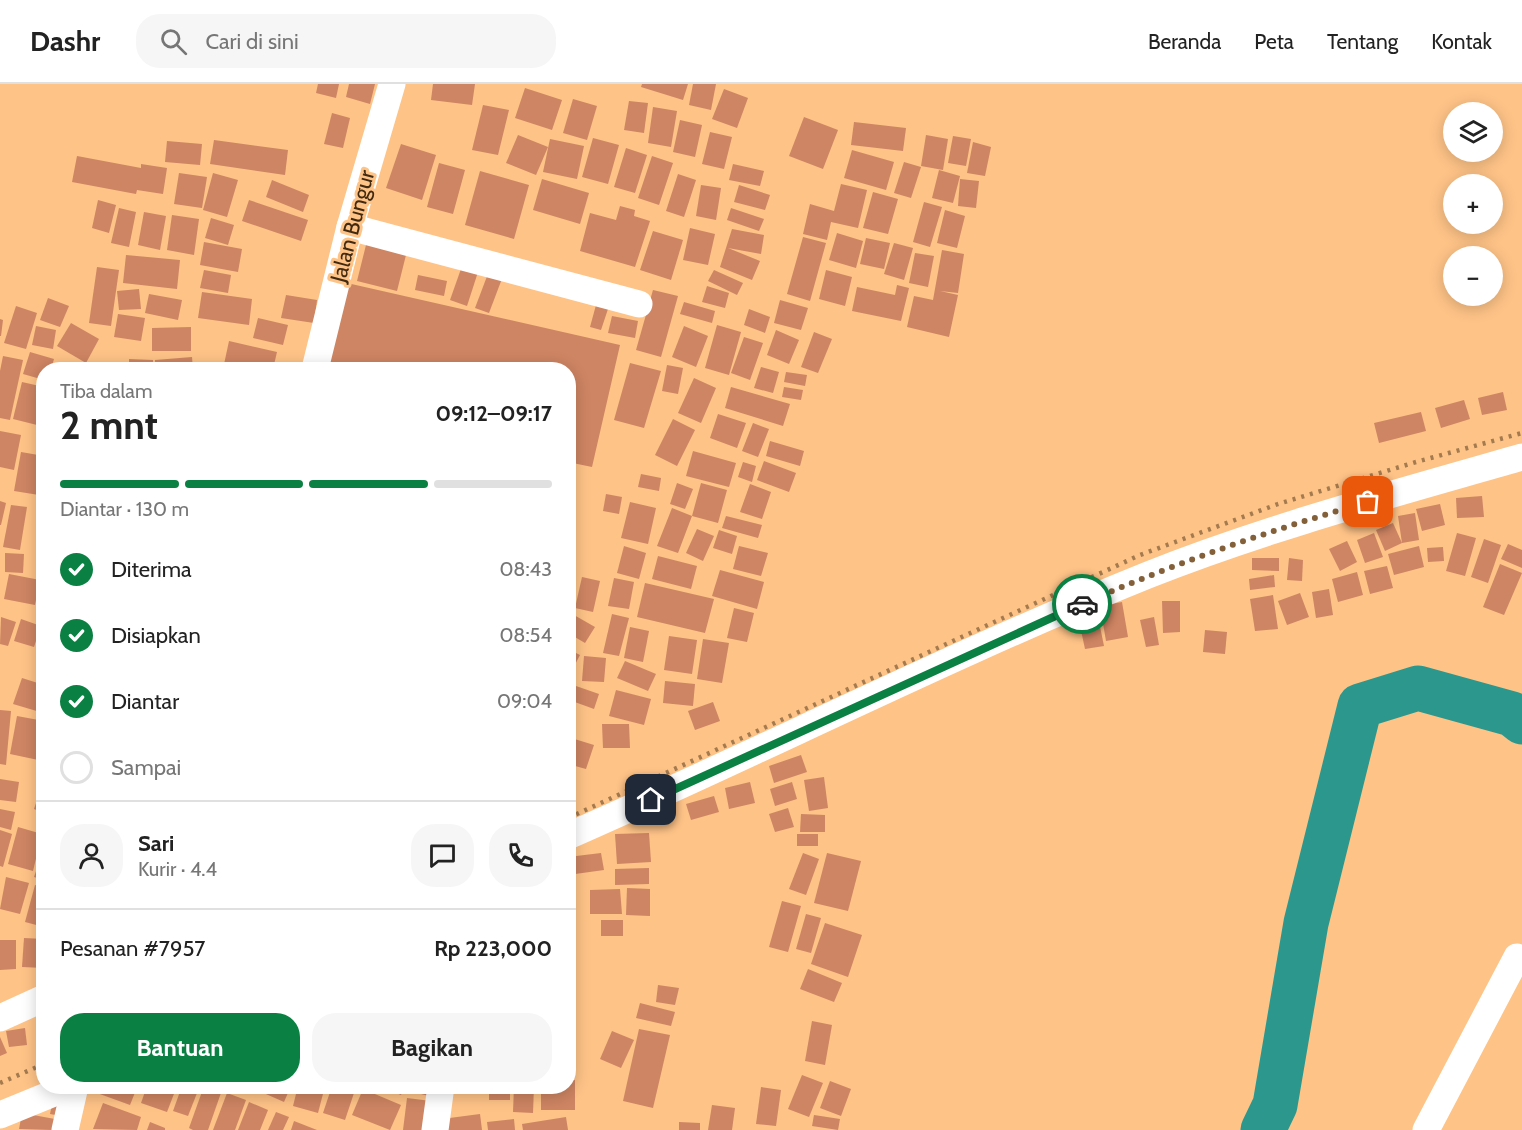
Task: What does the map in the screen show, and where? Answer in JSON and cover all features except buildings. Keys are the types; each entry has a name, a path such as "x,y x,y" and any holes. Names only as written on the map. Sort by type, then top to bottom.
{"street":[{"name":"Jalan Bungur","path":"317,362 350,227 392,84"},
{"path":"350,227 639,304"},
{"path":"576,832 886,691 1149,575 1302,521 1522,457"},
{"path":"1426,1130 1517,957"},
{"path":"0,1018 36,1002"},
{"path":"0,1115 53,1094"},
{"path":"65,1130 72,1094"},
{"path":"435,1130 440,1094"}],"waterway":[{"path":"1263,1130 1275,1105 1306,923 1360,706 1418,688 1512,714 1522,722"}],"railway":[{"path":"576,814 1140,555 1278,504 1522,433"},
{"path":"0,1083 36,1067"}],"way so far":[{"path":"1082,604 1149,575 1302,521 1368,502"}],"route":[{"path":"651,800 1082,604"}]}
